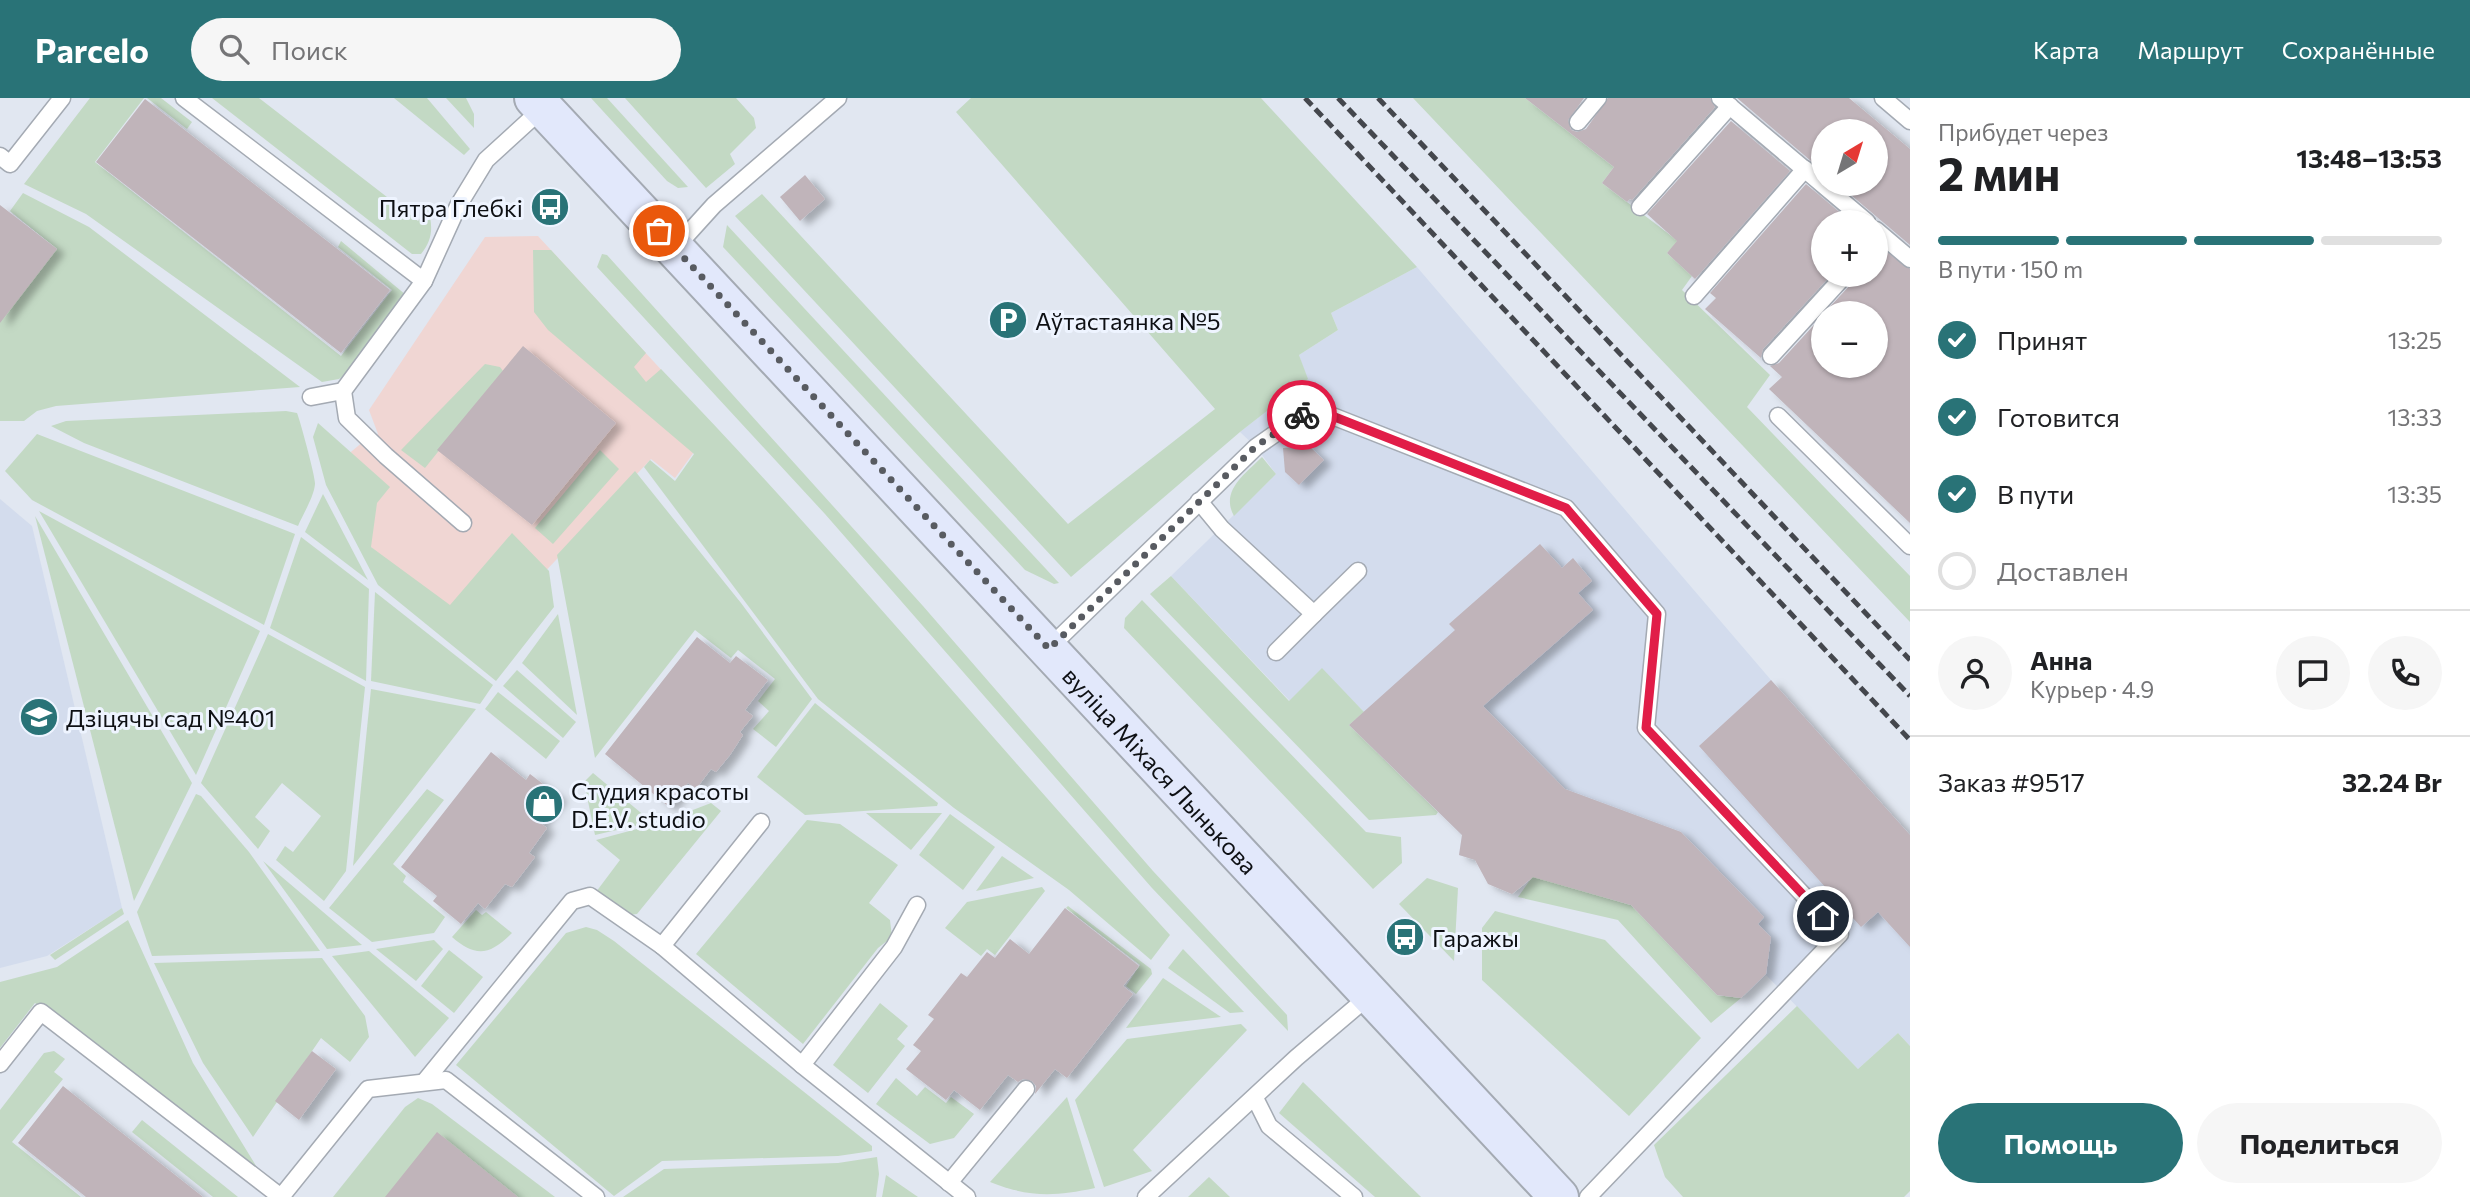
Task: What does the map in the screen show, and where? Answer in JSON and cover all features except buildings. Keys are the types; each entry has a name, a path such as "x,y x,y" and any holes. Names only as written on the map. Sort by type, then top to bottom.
{"street":[{"name":"вуліца Міхася Лынькова","path":"538,103 1559,1197"}],"lane":[{"path":"0,156 10,164 62,98"},
{"path":"184,98 424,281"},
{"path":"675,248 714,205 838,98"},
{"path":"1578,122 1598,98"},
{"path":"1883,98 1910,121"},
{"path":"1640,207 1725,102 1853,210"},
{"path":"310,397 343,391 424,281 458,206 486,160 538,103"},
{"path":"1694,296 1805,169"},
{"path":"1888,242 1910,258"},
{"path":"1771,356 1833,287"},
{"path":"343,391 347,418 463,523"},
{"path":"1049,649 1255,447 1312,408 1566,508 1657,614 1646,728 1840,934 1588,1197"},
{"path":"1778,416 1910,546"},
{"path":"1199,501 1222,529 1314,614"},
{"path":"1276,652 1358,571"},
{"path":"662,946 761,822"},
{"path":"425,1081 572,901 590,896 662,946 802,1065 967,1197"},
{"path":"802,1065 894,947 917,905"},
{"path":"1146,1197 1296,1058 1369,996"},
{"path":"0,1064 41,1012 281,1197 368,1089 446,1080 596,1197"},
{"path":"949,1183 1026,1089"},
{"path":"1255,1098 1269,1126 1354,1197"}],"shaded area":[{"path":"538,236 713,426 675,478 651,459 478,643 371,547 340,461 364,441 371,442 378,434 369,410 485,237"},
{"path":"1417,267 1771,680 1910,835 1910,1046 1898,1033 1858,1069 1766,975 1741,998 1717,995 1631,905 1459,855 1462,835 1349,725 1363,711 1322,669 1290,701 1171,576 1276,474 1256,447 1240,432 1307,379 1299,355 1338,330 1331,313"},
{"name":"Дзіцячы сад №401","path":"0,499 32,526 122,908 47,956 0,968"}],"green space":[{"path":"90,98 144,98 95,162 341,356 392,290 338,247 341,241 406,295 349,371 339,379 322,382 86,214 24,184"},
{"path":"147,98 161,98 192,122 187,129"},
{"path":"212,98 259,98 418,221 428,209 431,233 425,249 421,254 412,254"},
{"path":"394,98 427,98 470,149 464,155"},
{"path":"446,98 466,98 474,114 474,128"},
{"path":"591,98 607,98 688,187 678,188 667,181"},
{"path":"625,98 736,98 754,118 756,128 730,154 735,164 706,188"},
{"path":"971,98 1261,98 1417,267 1331,313 1338,330 1299,355 1308,379 1240,432 1071,577 735,216 762,194 1068,524 1215,409 956,112"},
{"path":"1413,98 1525,98 1614,167 1602,183 1678,241 1667,253 1692,276 1682,290 1770,375 1747,407 1910,576 1910,622"},
{"path":"23,193 89,227 300,387 56,406 37,411 24,421 0,421 0,302 57,249 10,211"},
{"path":"727,225 1059,583 1054,584 1025,570 723,247"},
{"path":"533,250 551,250 646,353 634,367 646,382 661,369 726,438 1170,935 1151,960 1069,890 954,808 818,699 644,467 650,460 675,481 694,454 548,330 534,312"},
{"path":"602,254 607,255 923,606 1153,871 1287,1015 1288,1031 1152,888 825,514 597,267"},
{"path":"485,364 500,367 503,371 425,468 401,450"},
{"path":"286,411 297,413 315,480 313,494 298,526 84,443 51,426 66,421"},
{"path":"318,423 390,487 377,503 371,547 450,605 512,533 549,571 554,607 496,681 378,585 326,485 313,437"},
{"path":"37,434 295,534 264,625 32,500 5,471"},
{"path":"600,450 619,469 553,544 535,528"},
{"path":"1262,457 1276,474 1234,516 1230,507 1232,491"},
{"path":"635,471 741,603 812,699 776,747 753,729 769,711 758,701 775,679 738,650 731,658 695,630 595,758 557,555"},
{"path":"323,494 368,580 305,532"},
{"path":"39,511 260,631 196,775"},
{"path":"35,516 192,783 134,901"},
{"path":"301,537 369,589 366,681 270,628"},
{"path":"1171,576 1289,701 1322,668 1364,712 1349,725 1438,812 1436,815 1369,820 1150,594"},
{"path":"375,592 493,685 480,704 371,681"},
{"path":"1142,600 1366,832 1401,837 1402,863 1373,889 1124,628 1125,618"},
{"path":"558,614 577,715 522,663"},
{"path":"268,634 365,687 346,871 324,901 276,860 285,846 293,852 321,816 282,783 255,817 270,831 258,849 201,783"},
{"path":"517,670 576,722 563,738 503,686"},
{"path":"371,689 476,709 353,866"},
{"path":"498,692 560,741 546,759 485,709"},
{"path":"815,703 938,803 937,806 805,815 757,777"},
{"path":"593,773 652,822 595,835 584,782"},
{"path":"427,789 444,800 393,864 406,876 403,882 445,917 434,933 372,942 329,908"},
{"path":"196,794 201,796 249,852 320,951 152,956 137,912"},
{"path":"711,803 721,811 637,914 628,915 596,892 620,860 596,840 659,823"},
{"path":"866,813 942,813 911,850"},
{"path":"950,814 995,847 963,890 919,855"},
{"path":"807,820 840,824 898,865 869,903 890,920 892,937 878,948 803,1044 696,954"},
{"path":"1002,856 1034,878 976,891"},
{"path":"263,861 362,945 327,949"},
{"path":"1533,876 1631,905 1717,995 1741,998 1711,1023 1618,920 1518,897"},
{"path":"1427,878 1458,888 1454,961 1399,904"},
{"path":"1042,887 1045,891 995,955 987,949 981,956 945,928 967,902"},
{"path":"1068,906 1151,969 1152,974 1136,994 1126,986 1140,965 1066,908"},
{"path":"122,908 124,914 55,960 50,955"},
{"path":"476,910 482,915 486,912 512,933 497,946 483,951 476,951 461,944 452,937"},
{"path":"1495,911 1605,940 1701,1038 1629,1116 1482,980 1482,928"},
{"path":"128,920 193,1063 261,1174 35,1003 0,1048 0,982 57,967"},
{"path":"586,927 597,930 614,941 872,1146 872,1151 838,1156 662,1161 614,1196 456,1065 566,933"},
{"path":"434,940 443,949 416,981 376,949"},
{"path":"1183,949 1244,1012 1230,1013 1168,968"},
{"path":"449,950 483,977 454,1013 421,986"},
{"path":"369,951 449,1018 415,1057 332,956"},
{"path":"322,958 365,1016 369,1037 350,1062 321,1038 253,1137 203,1063 154,963"},
{"path":"1163,978 1221,1017 1126,1028"},
{"path":"880,1003 908,1026 897,1039 905,1046 868,1093 833,1065"},
{"path":"1797,1006 1858,1069 1898,1033 1910,1046 1910,1191 1904,1197 1683,1197 1665,1177 1654,1145"},
{"path":"1241,1024 1247,1030 1133,1150 1152,1171 1104,1187 1075,1100 1127,1039"},
{"path":"54,1051 65,1059 54,1072 63,1079 12,1142 81,1197 0,1197 0,1110 44,1053"},
{"path":"896,1078 917,1096 925,1087 946,1103 951,1097 974,1114 954,1138 930,1144 876,1104"},
{"path":"1303,1082 1421,1197 1375,1197 1279,1113"},
{"path":"1067,1097 1095,1188 1041,1194 1017,1191 990,1182"},
{"path":"418,1098 432,1104 555,1197 333,1197 405,1107"},
{"path":"142,1120 238,1197 213,1197 132,1132"},
{"path":"877,1157 879,1174 876,1197 623,1197 664,1169 838,1163"},
{"path":"886,1175 918,1197 882,1197"},
{"path":"1209,1177 1230,1197 1188,1197"}],"railway":[{"path":"1305,98 1910,740"},
{"path":"1338,98 1910,696"},
{"path":"1378,98 1910,660"}],"way so far":[{"path":"659,231 1049,649 1255,447 1302,415"}],"place":[{"name":"Пятра Глебкі","path":"550,207"},
{"name":"Аўтастаянка №5","path":"1008,320"},
{"name":"Дзіцячы сад №401","path":"39,717"},
{"name":"Студия красоты D.E.V. studio","path":"544,804"},
{"name":"Гаражы","path":"1405,937"}],"route":[{"path":"1302,415 1312,408 1566,508 1657,614 1646,728 1823,916"}]}
